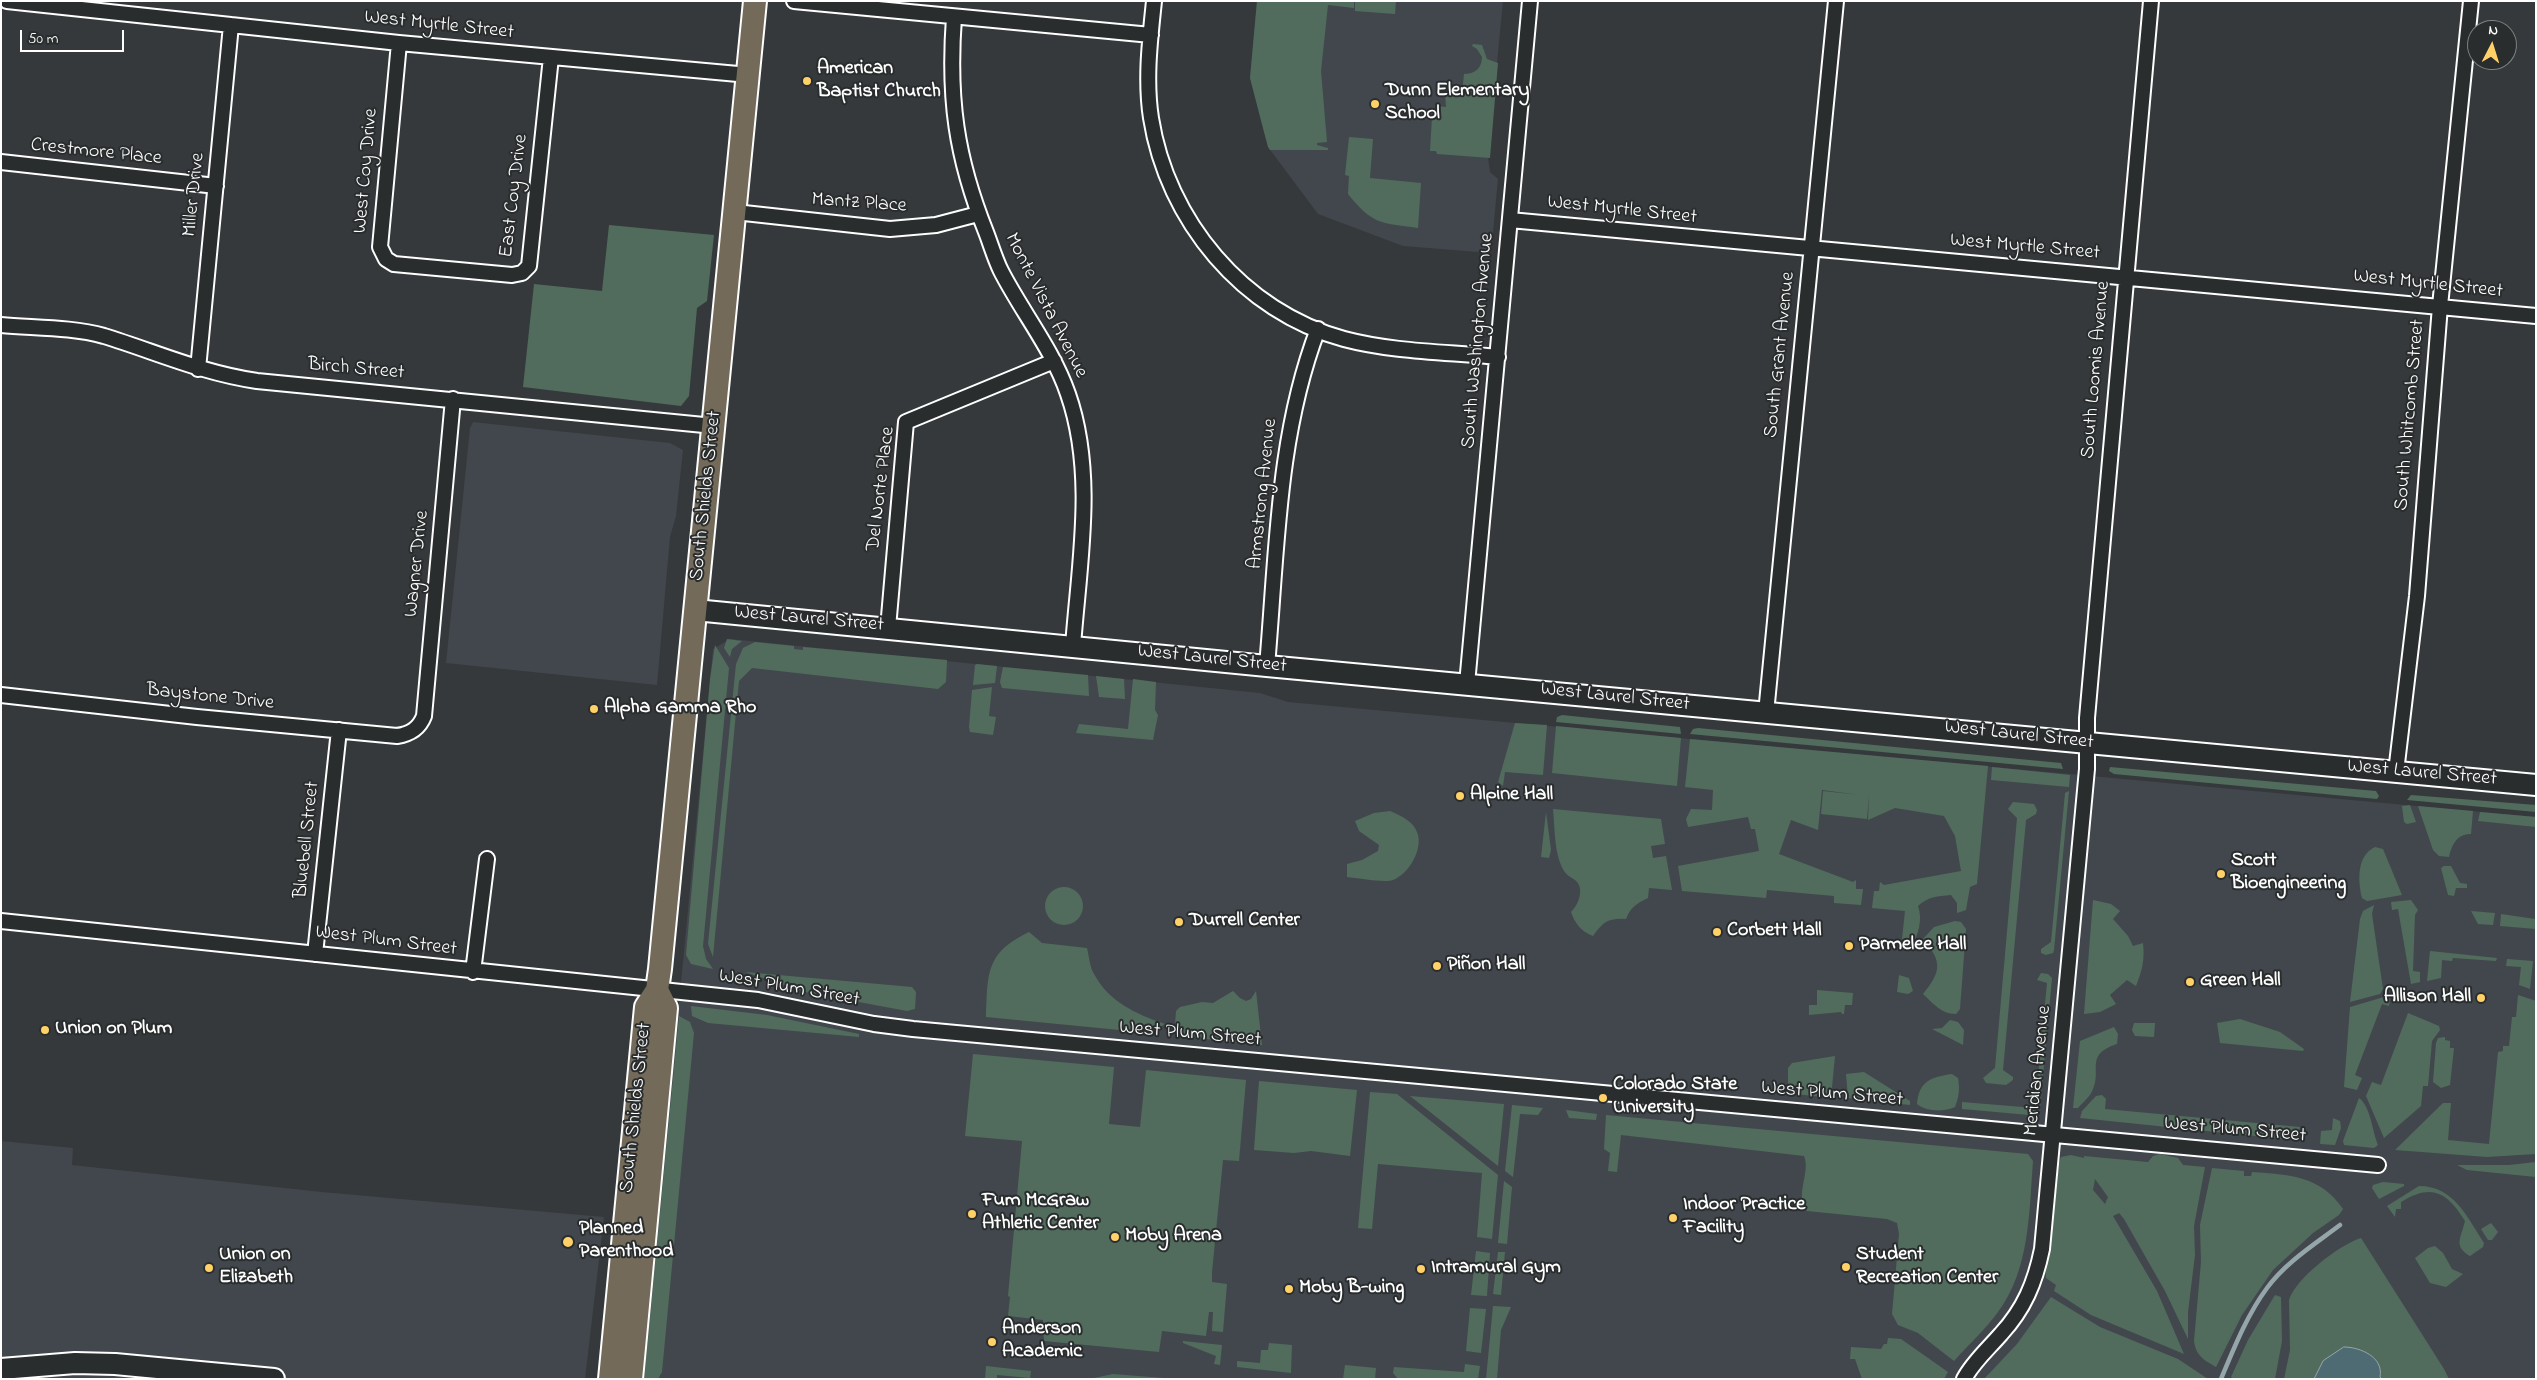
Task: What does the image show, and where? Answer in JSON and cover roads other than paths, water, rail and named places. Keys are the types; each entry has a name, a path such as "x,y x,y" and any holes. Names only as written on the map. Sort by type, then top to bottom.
{"main road":[{"name":"South Shields Street","path":"610,1379 646,1007 657,990 755,1"},
{"name":"West Laurel Street","path":"695,610 1267,666 2536,785"},
{"name":"South Shields Street","path":"631,1379 666,1008 657,990"},
{"path":"1,1369 74,1363 115,1364 274,1379"}],"street":[{"name":"West Myrtle Street","path":"7,1 749,76"},
{"path":"794,1 1151,35"},
{"path":"1154,1 1148,80 1151,118 1161,160 1180,205 1223,266 1247,289 1279,311 1343,339 1378,346 1498,357"},
{"name":"South Washington Avenue","path":"1467,684 1530,1"},
{"name":"South Grant Avenue","path":"1766,713 1836,1"},
{"name":"South Loomis Avenue","path":"2087,743 2125,276 2151,1"},
{"name":"South Whitcomb Street","path":"2396,772 2416,596 2440,306 2470,1"},
{"name":"Monte Vista Avenue","path":"954,17 952,66 954,116 962,165 978,214 1000,269 1054,361 1068,394 1082,456 1083,494 1073,646"},
{"name":"Miller Drive","path":"198,369 231,25"},
{"name":"West Coy Drive","path":"399,42 381,251 386,259 394,264 457,269"},
{"name":"East Coy Drive","path":"457,269 512,275 522,273 529,266 551,57"},
{"name":"Crestmore Place","path":"1,162 216,186"},
{"name":"Mantz Place","path":"735,212 890,228 936,225 978,214"},
{"name":"West Myrtle Street","path":"1510,220 1811,249 2125,276 2536,316"},
{"name":"Birch Street","path":"1,325 102,336 198,369 257,381 714,426"},
{"name":"Armstrong Avenue","path":"1267,666 1286,443 1305,361 1318,329"},
{"name":"Del Norte Place","path":"888,628 906,422 1054,361"},
{"name":"Wagner Drive","path":"415,730 424,716 453,399"},
{"name":"Baystone Drive","path":"1,695 397,736 406,735 415,730"},
{"name":"Bluebell Street","path":"315,954 339,730"},
{"name":"Meridian Avenue","path":"1964,1379 1979,1358 2015,1318 2034,1285 2042,1249 2078,867 2087,743"},
{"path":"473,972 487,859"},
{"name":"West Plum Street","path":"1,921 473,972 758,1000 874,1024 913,1029 2378,1165"}],"water":[{"path":"2344,1347 2350,1347 2370,1354 2378,1364 2382,1379 2314,1379 2323,1361"}],"waterway":[{"path":"2221,1379 2247,1320 2267,1288 2292,1262 2340,1225"}],"place":[{"name":"American Baptist Church","path":"807,81"},
{"name":"Dunn Elementary School","path":"1375,104"},
{"name":"Alpha Gamma Rho","path":"594,709"},
{"name":"Alpine Hall","path":"1460,796"},
{"name":"Scott Bioengineering","path":"2221,874"},
{"name":"Durrell Center","path":"1179,922"},
{"name":"Corbett Hall","path":"1717,932"},
{"name":"Parmelee Hall","path":"1849,946"},
{"name":"Piñon Hall","path":"1437,966"},
{"name":"Green Hall","path":"2190,982"},
{"name":"Allison Hall","path":"2481,998"},
{"name":"Union on Plum","path":"45,1030"},
{"name":"Colorado State University","path":"1603,1098"},
{"name":"Fum McGraw Athletic Center","path":"972,1214"},
{"name":"Indoor Practice Facility","path":"1673,1218"},
{"name":"Moby Arena","path":"1115,1237"},
{"name":"Planned Parenthood","path":"568,1242"},
{"name":"Student Recreation Center","path":"1846,1267"},
{"name":"Union on Elizabeth","path":"209,1268"},
{"name":"Intramural Gym","path":"1421,1269"},
{"name":"Moby B-wing","path":"1289,1289"},
{"name":"Anderson Academic","path":"992,1342"}]}
